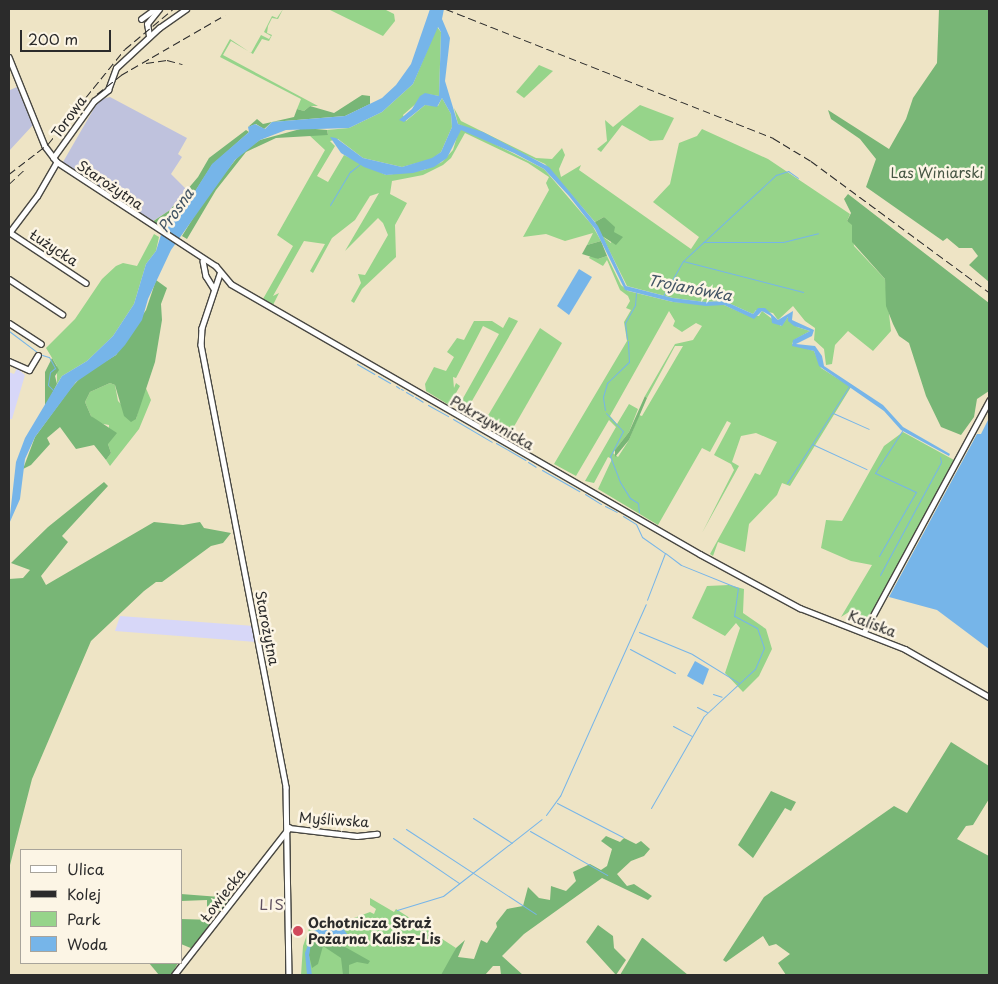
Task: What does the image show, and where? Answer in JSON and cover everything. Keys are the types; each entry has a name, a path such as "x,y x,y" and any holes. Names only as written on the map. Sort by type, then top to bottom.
{"street":[{"path":"141,19 155,9"},
{"path":"149,36 147,24 160,9"},
{"name":"Torowa","path":"52,158 94,101 108,90 116,68 149,36 186,9"},
{"path":"9,57 52,158"},
{"name":"Starożytna","path":"52,158 203,260"},
{"path":"9,233 37,196 57,162"},
{"name":"Łużycka","path":"9,233 86,283"},
{"path":"203,260 218,268 218,276 210,280"},
{"path":"203,260 206,276 215,290 229,283"},
{"path":"206,269 212,265"},
{"name":"Starożytna","path":"218,276 202,328 201,345 284,777 289,828 289,975"},
{"name":"Pokrzywnicka","path":"218,276 700,554 745,575"},
{"path":"9,279 62,314"},
{"path":"9,323 41,344"},
{"path":"9,361 28,370 38,355"},
{"path":"864,632 989,401"},
{"name":"Kaliska","path":"745,575 800,608 905,650 989,697"},
{"name":"Myśliwska","path":"289,828 357,836 377,834"},
{"name":"Łowiecka","path":"174,975 289,828"}],"shaded area":[{"path":"9,87 10,90 17,87 33,125 9,151"},
{"path":"110,97 187,138 178,154 182,157 171,174 186,189 170,210 153,221 63,162 96,105 102,99"},
{"path":"17,368 25,375 12,419 9,419 9,372 14,374"},
{"path":"120,616 254,626 257,642 115,631"}],"green space":[{"path":"283,9 278,19 272,18 268,26 267,33 272,35 269,41 262,39 253,54 251,53 261,35 269,39 271,36 264,32 272,16 277,18"},
{"path":"328,9 384,9 394,14 395,21 383,36"},
{"name":"Las Winiarski","path":"939,9 989,9 989,282 969,265 978,256 972,248 959,248 947,238 943,241 866,187 876,159 860,139 831,119 828,110 889,149 906,119 913,98 937,63"},
{"path":"437,27 441,32 439,96 427,94 403,115 406,121 425,105 438,106 442,98 451,114 452,127 441,152 432,159 402,167 363,158 338,139 330,141 335,146 317,176 328,182 344,155 386,175 424,170 442,162 453,150 459,130 467,130 544,169 592,225 601,241 587,245 593,233 565,241 546,234 523,237 549,190 546,183 549,177 528,163 465,133 451,158 443,165 423,175 392,181 390,194 407,203 395,225 396,257 362,289 354,303 351,301 361,283 358,274 365,275 388,235 383,223 378,218 345,251 379,193 370,196 355,220 332,238 313,273 310,271 325,244 304,241 273,296 279,293 273,305 263,299 293,246 277,235 325,150 309,135 328,135 327,130 349,128 382,112 413,84"},
{"path":"230,39 249,51 231,41 223,55 318,106 310,106 304,111 297,109 301,99 220,57"},
{"path":"539,65 553,71 524,98 516,92"},
{"path":"362,95 370,96 370,104 345,116 272,122 264,129 256,124 248,127 257,119 263,124 294,117 297,109 304,111 310,106 334,113"},
{"path":"640,105 674,118 663,140 650,141 622,125 601,152 597,149 607,141 605,120 613,127"},
{"path":"454,108 461,121 536,158 552,159 562,148 565,155 559,169 561,177 581,165 579,170 691,249 699,237 653,202 670,184 679,143 697,136 702,129 768,159 850,214 847,221 852,224 854,246 885,279 891,331 873,351 848,331 835,345 832,364 826,365 824,349 814,340 815,328 805,321 793,306 778,320 773,313 756,310 753,314 724,301 705,302 673,298 627,286 602,236 611,243 613,232 604,217 595,222 545,164 458,124"},
{"path":"304,128 327,130 328,135 276,138 246,152 216,190 187,239 182,236 208,194 241,153 260,140"},
{"path":"246,130 249,132 212,165 187,204 163,229 152,222 170,210 198,177 209,158"},
{"path":"848,194 989,303 989,391 977,399 974,417 961,435 941,427 926,396 909,343 899,336 886,306 885,279 852,242 852,225 847,221 851,213 844,199"},
{"path":"604,217 615,227 614,232 623,237 616,245 602,236 595,222"},
{"path":"154,234 159,237 156,251 146,264 134,304 113,336 87,361 62,376 57,384 57,366 46,348 75,319 102,279 116,266 123,263 137,266"},
{"path":"601,241 607,256 598,259 582,254 587,245"},
{"path":"591,255 598,259 607,256 621,285 628,291 673,302 724,305 749,316 759,316 762,311 781,326 788,317 797,327 810,331 794,340 792,344 814,351 821,368 851,387 790,486 782,483 777,495 749,524 745,552 718,542 713,556 710,554 755,473 760,475 777,442 756,433 741,436 732,462 739,466 702,533 734,470 731,464 714,455 731,423 727,421 710,452 702,448 658,525 598,489 612,459 608,457 594,483 585,481 616,427 609,420 576,476 554,464 627,341 624,322 631,310 626,308 630,301 628,296 620,290 607,260 603,266 589,258","holes":["669,311 675,321 673,326 682,332 696,323 702,326 693,340 675,344 645,396 647,398 675,346 683,346 642,416 639,415 629,440 618,457 613,453 629,432 638,409 629,404 617,424 610,416"]},
{"path":"156,280 167,288 161,304 162,320 155,362 136,419 131,422 124,416 115,385 110,383 90,392 85,402 91,416 117,433 108,444 111,453 106,460 94,445 76,449 60,427 47,438 50,444 31,465 23,469 35,437 70,389 83,375 116,355 146,310"},
{"path":"509,317 518,321 465,413 457,409 499,334 483,326 456,378 453,377 454,388 456,383 460,386 449,405 426,391 425,384 434,367 446,371 454,357 447,352 457,338 464,340 474,321 492,321 503,328"},
{"path":"540,328 562,343 508,437 483,424"},
{"path":"52,358 59,370 55,376 57,384 45,407 45,372"},
{"path":"110,383 115,385 118,401 136,419 145,386 151,400 139,429 110,466 106,460 111,453 108,444 109,425 98,423 91,416 85,402 90,392"},
{"path":"645,396 647,398 629,440 615,457 615,450 629,432"},
{"path":"903,432 954,460 868,620 852,610 841,617 872,565 851,561 821,548 826,520 842,521 884,446"},
{"path":"104,482 108,486 62,536 68,542 41,576 46,585 154,522 183,525 200,522 204,528 231,533 223,543 211,546 162,582 156,582 144,591 91,641 32,779 9,869 9,579 23,578 30,570 11,563 48,527"},
{"path":"729,585 744,589 743,613 766,629 772,649 759,676 743,692 725,673 740,628 736,623 725,636 692,618 707,586"},
{"path":"951,742 989,766 989,799 973,825 966,826 957,839 989,856 989,975 786,975 778,963 790,954 776,944 769,946 763,936 726,962 723,960 764,897 894,806 907,813"},
{"path":"771,791 796,802 791,811 785,808 753,858 738,845"},
{"path":"606,836 620,842 624,838 636,844 641,841 650,849 644,856 631,861 617,874 627,886 634,884 652,896 648,900 602,878 524,934 502,956 523,975 501,975 500,966 493,966 485,975 441,975 456,948 465,940 458,957 474,959 481,940 487,943 497,927 496,923 507,909 523,906 528,887 539,898 550,900 551,886 566,891 576,881 573,872 590,864 601,870 607,866 612,849 601,841"},
{"path":"182,894 233,898 222,911 207,911 207,900 182,901"},
{"path":"370,898 394,912 396,909 456,948 445,972 441,975 301,975 303,946 309,929 341,923 370,912 374,914 376,909 370,905"},
{"path":"182,919 214,920 193,949 182,944"},
{"path":"598,925 613,936 614,948 626,960 616,975 586,942"},
{"path":"321,937 331,939 370,961 368,964 357,962 349,965 349,975 343,975 341,958 323,946 318,964 312,968 309,955 311,942"},
{"path":"643,938 688,975 620,975"},
{"path":"150,964 177,964 171,975 159,975"}],"water":[{"path":"430,9 444,9 442,19 450,38 445,81 458,124 483,132 549,167 598,226 626,286 673,298 705,302 724,301 753,314 758,308 765,308 778,320 793,311 792,320 814,330 812,336 796,344 815,346 822,356 824,366 883,405 903,427 950,454 949,456 901,430 884,411 819,366 814,351 792,346 793,340 810,331 794,326 788,321 788,317 782,326 772,323 771,316 762,311 754,319 724,305 706,306 673,302 625,290 595,229 569,196 544,169 514,153 461,130 447,158 434,167 413,173 386,175 364,167 341,153 330,137 336,138 363,158 402,167 432,158 441,152 452,127 451,114 442,98 437,107 425,105 404,122 399,120 412,109 420,96 425,93 439,96 441,32 438,27 413,84 382,112 349,128 286,130 260,140 235,160 171,250 148,299 142,320 125,345 116,355 76,382 35,437 25,459 20,499 9,524 16,462 25,438 62,376 87,361 113,336 134,304 146,264 156,251 164,225 187,204 212,164 249,132 248,127 255,124 265,129 272,122 345,116 382,98 396,85 411,64"},
{"path":"579,269 592,277 569,315 557,306"},
{"path":"989,418 989,649 937,610 889,597 977,434 981,434"},
{"path":"695,661 709,669 703,685 687,676"},
{"path":"340,924 347,934 345,943 321,937 312,939 309,955 312,975 307,975 305,953 313,931"}],"waterway":[{"path":"330,205 350,172 360,164"},
{"name":"Trojanówka","path":"663,296 683,261 776,175 788,171 798,178"},
{"path":"703,242 783,242 818,233"},
{"path":"683,261 803,292"},
{"path":"627,339 625,323 635,305 636,293"},
{"path":"9,331 39,354 49,357 55,368 50,372 48,385 55,392"},
{"path":"605,410 603,397 607,383 629,362 628,341"},
{"path":"357,364 374,374"},
{"path":"378,376 390,383"},
{"path":"787,483 850,385"},
{"path":"406,392 413,396"},
{"path":"415,397 423,402"},
{"path":"428,405 448,416"},
{"path":"606,413 623,431 610,456 620,482 630,498 638,503 639,512"},
{"path":"833,413 869,429"},
{"path":"453,419 492,442"},
{"path":"879,556 916,492 875,473 902,431"},
{"path":"496,443 525,460"},
{"path":"812,444 866,469"},
{"path":"880,575 941,462 940,457"},
{"path":"528,462 536,467"},
{"path":"542,470 579,491"},
{"path":"585,494 601,504"},
{"path":"605,506 617,512"},
{"path":"623,516 636,524 642,537 665,553 647,600"},
{"path":"651,808 704,716 755,669 764,648 757,628 734,616 738,588 681,565 665,553"},
{"path":"546,815 560,796 646,604"},
{"path":"639,632 692,654 739,683"},
{"path":"630,649 675,673"},
{"path":"713,694 722,697"},
{"path":"697,707 707,712"},
{"path":"673,726 692,736"},
{"path":"557,803 623,837"},
{"path":"473,818 512,843"},
{"path":"397,910 443,896 542,819"},
{"path":"406,829 536,914"},
{"path":"530,831 607,875"},
{"path":"393,838 459,883"}],"railway":[{"path":"9,174 48,144 125,49 173,9"},
{"path":"446,9 773,138 811,161 989,292"},
{"path":"97,94 121,75 225,15"},
{"path":"146,63 167,60 182,64"},
{"path":"9,184 25,169"}],"place":[{"name":"Ochotnicza Straż Pożarna Kalisz-Lis","path":"298,931"}],"district":[{"name":"LIS","path":"272,904"}],"water label":[{"name":"Prosna","path":"175,210"}]}
